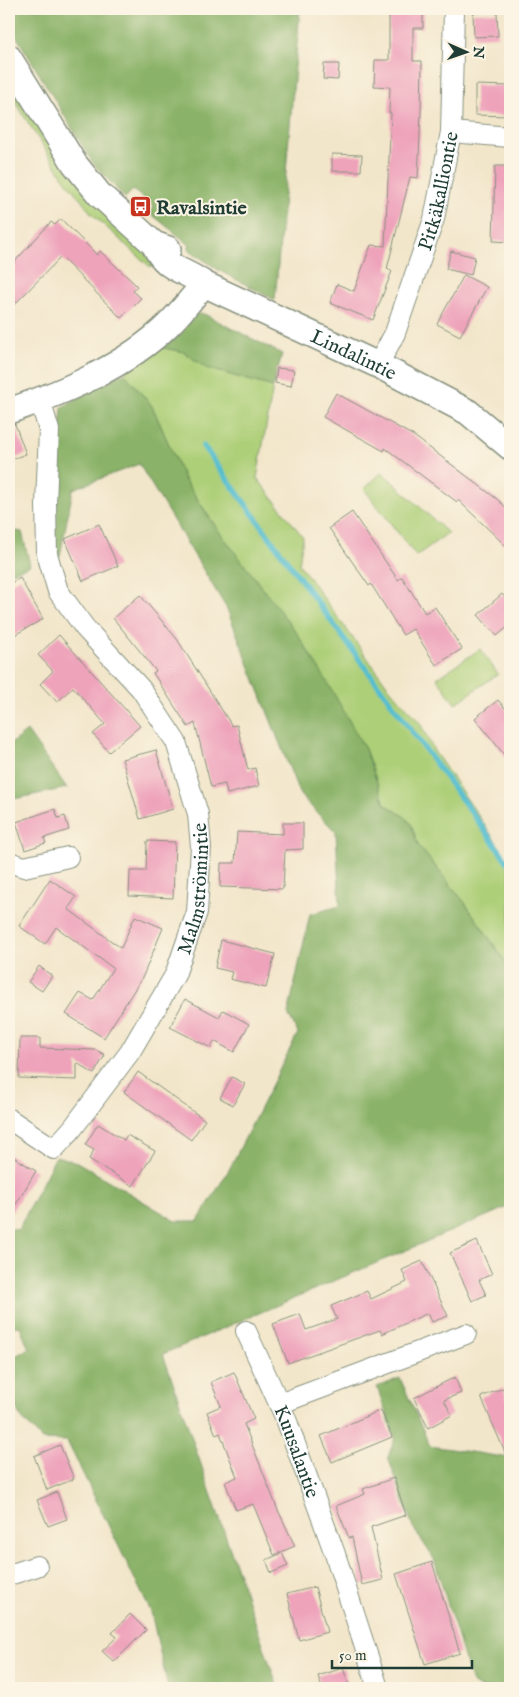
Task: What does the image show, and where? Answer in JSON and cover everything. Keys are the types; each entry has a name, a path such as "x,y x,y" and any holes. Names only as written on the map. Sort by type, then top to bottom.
{"street":[{"name":"Pitkäkalliontie","path":"378,365 395,333 434,219 451,132 454,9"},
{"name":"Lindalintie","path":"9,58 74,163 99,194 154,244 158,255 175,270 198,279 378,365 468,412 510,447"},
{"path":"451,132 510,137"},
{"path":"9,411 40,400 96,374 142,346 169,324 198,279"},
{"name":"Malmströmintie","path":"9,1120 54,1149 72,1129 130,1052 175,974 182,957 197,912 201,847 198,814 176,742 141,690 85,628 58,591 48,554 46,504 49,430 40,400"},
{"path":"9,862 24,866 68,856"},
{"path":"246,1331 279,1404"},
{"name":"Kuusalantie","path":"378,1688 335,1554 279,1404 466,1334"},
{"path":"9,1575 37,1566"}],"green space":[{"path":"9,9 300,9 275,300 220,271 188,249 190,245 150,213 154,207 133,190 125,198 93,163 9,24"},
{"path":"9,71 151,252 155,267 149,266 92,214 63,177 9,93"},
{"path":"196,314 204,314 282,354 273,387 206,368 184,352 159,347 179,332"},
{"path":"159,347 184,352 206,368 273,387 257,478 303,537 299,564 387,685 420,723 434,751 510,862 510,968 465,903 418,845 411,824 405,817 385,804 365,749 184,479 152,406 124,373"},
{"path":"124,373 152,406 184,479 215,526 296,632 328,683 365,749 385,804 405,817 411,824 418,845 465,903 510,968 510,1206 163,1354 278,1688 168,1688 151,1612 67,1441 42,1440 19,1415 9,1375 9,1359 29,1349 20,1326 9,1327 9,1228 18,1230 56,1156 77,1162 176,1221 198,1221 230,1168 298,1033 288,1014 310,914 340,906 336,832 300,795 227,609 139,464 73,489 60,556 55,555 52,527 62,407"},
{"path":"382,472 448,533 416,556 364,489"},
{"path":"9,530 22,532 30,565 9,574"},
{"path":"480,649 498,674 455,704 437,678"},
{"path":"27,731 67,788 9,800 9,745"},
{"path":"400,1378 430,1446 510,1458 510,1688 480,1688 472,1683 434,1559 413,1527 388,1457 395,1438 377,1387"}],"building":[{"path":"389,9 423,9 423,28 413,28 413,61 422,61 418,178 410,177 387,269 392,271 373,320 330,303 337,284 354,291 371,245 385,246 391,113 389,113 390,87 374,86 375,60 389,60"},
{"path":"497,12 498,36 474,37 473,13"},
{"path":"324,64 339,64 338,80 323,79"},
{"path":"475,85 510,86 510,116 475,115"},
{"path":"332,154 362,155 361,171 332,171"},
{"path":"495,166 510,166 510,242 493,241"},
{"path":"61,219 97,255 100,251 137,286 133,291 141,298 121,318 61,257 9,310 9,268 51,222 55,225"},
{"path":"451,251 475,257 471,275 446,269"},
{"path":"464,275 487,287 460,336 437,324"},
{"path":"277,368 294,370 291,386 275,383"},
{"path":"336,393 414,436 497,499 510,511 510,550 458,500 457,502 385,448 384,451 323,417"},
{"path":"15,424 26,454 9,460 9,425"},
{"path":"352,512 398,580 402,577 425,613 435,607 462,649 436,665 413,629 403,635 371,584 369,586 329,528"},
{"path":"99,524 118,566 83,581 65,539"},
{"path":"20,578 43,619 9,638 9,584"},
{"path":"502,594 510,603 510,625 497,636 478,615"},
{"path":"140,595 177,639 232,726 237,725 248,770 255,768 259,786 227,794 225,784 211,787 195,723 188,727 153,673 156,671 113,618"},
{"path":"59,635 140,726 109,752 93,734 105,724 73,687 57,702 40,684 53,671 38,655"},
{"path":"498,700 510,714 510,762 475,718"},
{"path":"156,750 173,809 140,819 122,759"},
{"path":"55,809 58,818 65,816 69,830 44,838 46,843 25,850 16,822"},
{"path":"283,823 303,823 303,849 285,850 283,889 220,887 221,863 235,863 237,832 283,834"},
{"path":"147,841 175,842 173,898 129,896 130,871 146,871"},
{"path":"50,879 76,897 68,909 121,948 135,916 163,928 143,976 104,1038 66,1014 80,993 93,1000 113,968 56,927 45,944 19,926"},
{"path":"221,940 275,954 266,988 230,979 232,972 215,968"},
{"path":"39,966 52,976 42,991 28,982"},
{"path":"185,999 219,1017 223,1010 249,1024 234,1052 214,1041 211,1048 170,1027"},
{"path":"20,1038 40,1038 40,1048 96,1050 105,1055 94,1074 77,1063 77,1080 19,1078"},
{"path":"138,1072 205,1120 191,1140 124,1092"},
{"path":"232,1077 245,1084 233,1105 220,1098"},
{"path":"98,1124 124,1140 127,1135 155,1151 133,1186 89,1159 94,1150 85,1145"},
{"path":"9,1154 36,1171 9,1216"},
{"path":"477,1241 492,1274 479,1280 486,1295 472,1301 450,1253"},
{"path":"422,1261 448,1316 432,1322 428,1313 382,1334 380,1330 288,1363 273,1324 300,1314 306,1330 337,1319 331,1306 367,1291 371,1299 407,1282 402,1270"},
{"path":"234,1372 254,1419 244,1424 277,1508 295,1546 274,1555 253,1504 236,1510 225,1482 237,1477 220,1433 216,1435 207,1412 221,1406 211,1382"},
{"path":"455,1377 461,1393 444,1400 452,1415 428,1428 414,1398"},
{"path":"503,1388 510,1407 510,1464 481,1397"},
{"path":"381,1410 392,1437 332,1462 321,1436"},
{"path":"60,1445 74,1479 47,1490 34,1456"},
{"path":"394,1478 406,1515 371,1527 383,1580 362,1585 352,1537 349,1538 336,1506 365,1494 363,1489"},
{"path":"57,1492 67,1519 48,1526 37,1500"},
{"path":"282,1553 288,1566 271,1573 266,1560"},
{"path":"432,1562 460,1653 425,1664 396,1574"},
{"path":"315,1587 327,1632 299,1640 287,1594"},
{"path":"130,1614 146,1630 114,1662 102,1651 117,1637 112,1633"},
{"path":"343,1668 350,1688 322,1688 318,1676"}],"waterway":[{"path":"203,446 510,865"}],"place":[{"name":"Ravalsintie","path":"140,207"}]}
